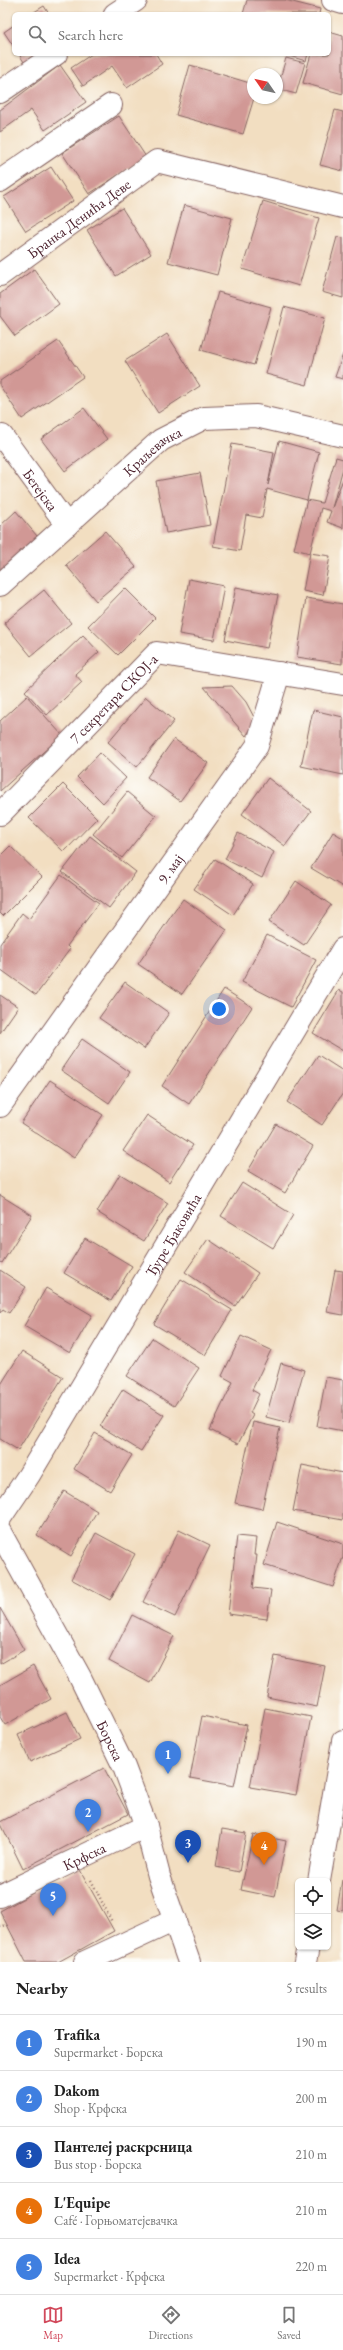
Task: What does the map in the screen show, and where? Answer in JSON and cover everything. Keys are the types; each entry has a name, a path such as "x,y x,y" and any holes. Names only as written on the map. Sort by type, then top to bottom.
{"street":[{"path":"118,12 136,0"},
{"path":"333,0 343,3"},
{"path":"0,92 53,56"},
{"path":"0,181 111,105"},
{"name":"Бранка Денића Деве","path":"0,275 157,161 343,207"},
{"name":"Краљевачка","path":"0,585 161,440 204,418 256,416 343,436"},
{"name":"Бегејска","path":"0,438 2,436 67,525"},
{"name":"7 секретара СКОЈ-а","path":"0,814 156,653 279,673"},
{"path":"279,673 343,684"},
{"name":"9. мај","path":"0,1106 257,746 279,673"},
{"name":"Ђуре Ђаковића","path":"0,1518 29,1475 343,949"},
{"name":"Борска","path":"0,1532 80,1677 124,1767 146,1826 160,1876 189,1962"},
{"path":"320,1878 335,1836 343,1742"},
{"name":"Крфска","path":"0,1896 146,1826"},
{"path":"85,1962 175,1920"},
{"path":"305,1962 307,1950"}],"path":[{"path":"90,1877 109,1918 116,1928"},
{"path":"0,1927 6,1925"}],"building":[{"path":"247,0 285,0 320,9 319,12 244,12"},
{"path":"44,6 48,12 34,12"},
{"path":"12,26 12,44 4,32"},
{"path":"331,33 343,36 343,94 303,83 310,56 331,56"},
{"path":"20,56 43,56 27,67"},
{"path":"89,56 157,56 162,64 127,88 112,66 83,86 71,68"},
{"path":"289,56 307,56 306,61"},
{"path":"286,58 305,63 296,94 283,91 283,68"},
{"path":"60,65 86,102 45,130 31,110 0,132 0,110"},
{"path":"190,65 247,82 247,104 252,104 243,134 176,115"},
{"path":"335,110 343,112 343,171 320,165"},
{"path":"119,116 146,157 89,194 62,153"},
{"path":"51,167 73,201 26,231 4,197"},
{"path":"263,201 319,218 299,286 242,269"},
{"path":"184,205 232,218 217,275 168,262"},
{"path":"122,208 151,254 116,276 87,230"},
{"path":"337,237 343,238 343,298 322,292"},
{"path":"34,269 59,304 15,336 0,316 0,294"},
{"path":"218,292 271,307 254,365 201,350"},
{"path":"284,307 325,318 307,385 266,374"},
{"path":"167,334 200,386 158,413 125,361"},
{"path":"58,341 83,377 22,419 0,386 0,381"},
{"path":"343,354 343,379 335,377"},
{"path":"84,408 107,439 65,471 41,439"},
{"path":"279,441 319,452 307,500 267,489 262,518 246,515 240,551 213,546 232,444 274,452 268,485"},
{"path":"336,457 343,459 343,468 332,508 343,479 343,528 327,522 331,511 321,508 310,553 294,549 307,500 322,503"},
{"path":"200,473 210,525 166,533 156,481"},
{"path":"16,511 42,542 0,579 0,526"},
{"path":"105,531 136,567 96,601 66,565"},
{"path":"310,553 330,556 323,595 303,591"},
{"path":"189,579 224,586 214,640 179,634"},
{"path":"236,587 278,595 267,648 225,640"},
{"path":"125,588 155,618 118,655 88,626"},
{"path":"44,590 71,623 31,656 4,623"},
{"path":"306,598 343,604 342,664 297,657"},
{"path":"83,635 99,652 75,674 82,682 47,715 25,691"},
{"path":"232,686 246,702 256,721 246,736 204,687"},
{"path":"27,696 62,735 0,791 0,721"},
{"path":"146,697 174,721 137,767 108,742"},
{"path":"313,710 343,717 343,775 301,766"},
{"path":"174,739 208,763 180,801 147,777"},
{"path":"100,753 126,778 103,803 77,777"},
{"path":"268,778 311,811 285,846 242,814"},
{"path":"63,784 97,818 64,852 29,818"},
{"path":"127,792 156,816 122,858 93,834"},
{"path":"333,832 343,838 343,887 311,868"},
{"path":"238,833 274,852 262,878 225,859"},
{"path":"90,836 136,872 109,908 62,872"},
{"path":"10,846 42,877 3,916 0,913 0,856"},
{"path":"215,859 253,884 233,915 194,889"},
{"path":"61,875 99,903 67,946 70,949 36,995 0,969 0,944 22,913 29,919"},
{"path":"296,881 331,905 304,945 269,922"},
{"path":"183,899 227,930 182,994 138,964"},
{"path":"267,935 316,960 291,1007 242,982"},
{"path":"125,982 169,1013 144,1049 99,1018"},
{"path":"224,989 252,1007 189,1104 162,1086"},
{"path":"339,990 343,992 343,1051 313,1033"},
{"path":"0,995 18,1007 0,1033"},
{"path":"82,1039 130,1072 109,1103 61,1070"},
{"path":"318,1055 343,1071 343,1093 322,1125 287,1102"},
{"path":"50,1080 103,1115 74,1158 21,1123"},
{"path":"147,1115 193,1145 169,1182 123,1151"},
{"path":"276,1124 313,1146 285,1193 248,1171"},
{"path":"120,1174 168,1203 144,1241 97,1212"},
{"path":"242,1183 293,1215 273,1248 221,1216"},
{"path":"0,1195 32,1215 2,1263 0,1261"},
{"path":"85,1238 132,1266 111,1301 64,1273"},
{"path":"208,1239 258,1273 235,1306 185,1272"},
{"path":"0,1270 26,1287 9,1313 3,1309 0,1313"},
{"path":"335,1270 343,1271 343,1315 327,1312"},
{"path":"181,1279 232,1310 205,1355 154,1324"},
{"path":"46,1288 92,1315 70,1353 24,1326"},
{"path":"241,1336 271,1350 252,1390 259,1394 250,1413 253,1415 238,1444 210,1430 233,1382 222,1376"},
{"path":"152,1338 199,1368 174,1406 127,1376"},
{"path":"22,1351 63,1377 18,1450 0,1439 0,1386"},
{"path":"281,1363 304,1370 289,1423 266,1417"},
{"path":"326,1377 343,1380 343,1431 317,1426"},
{"path":"123,1389 164,1415 141,1451 100,1426"},
{"path":"253,1422 280,1428 262,1509 235,1503"},
{"path":"95,1433 132,1455 110,1491 74,1469"},
{"path":"302,1465 343,1473 343,1520 293,1511"},
{"path":"64,1491 97,1511 71,1556 37,1535"},
{"path":"277,1522 343,1544 343,1557 333,1587 264,1565"},
{"path":"179,1530 210,1545 175,1617 143,1602"},
{"path":"96,1533 135,1554 110,1600 71,1579"},
{"path":"237,1536 256,1538 254,1555 257,1555 253,1588 271,1590 267,1619 228,1614"},
{"path":"0,1608 24,1650 0,1664"},
{"path":"132,1615 174,1636 150,1683 109,1661"},
{"path":"275,1656 325,1666 317,1707 267,1697"},
{"path":"33,1666 51,1699 5,1725 0,1717 0,1685"},
{"path":"265,1708 311,1717 296,1795 250,1787"},
{"path":"67,1712 80,1739 30,1762 18,1735"},
{"path":"202,1716 247,1725 234,1786 190,1778"},
{"path":"104,1768 128,1814 23,1869 0,1822"},
{"path":"222,1829 246,1833 239,1872 216,1867"},
{"path":"253,1834 286,1841 275,1897 241,1890"},
{"path":"79,1868 114,1931 58,1962 26,1962 0,1911"},
{"path":"343,1880 343,1911 337,1910"}],"place":[{"name":"Trafika","path":"168,1774"},
{"name":"Dakom","path":"88,1832"},
{"name":"Пантелеј раскрсница","path":"188,1863"},
{"name":"L'Equipe","path":"264,1865"},
{"name":"Idea","path":"53,1916"}]}
